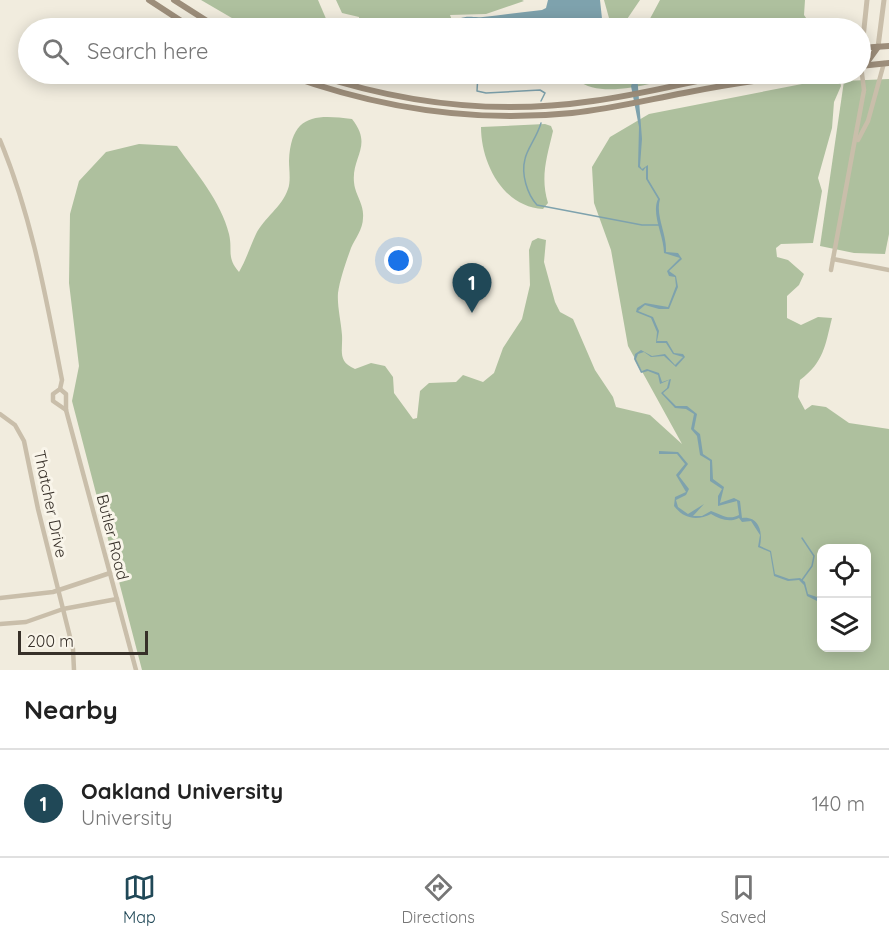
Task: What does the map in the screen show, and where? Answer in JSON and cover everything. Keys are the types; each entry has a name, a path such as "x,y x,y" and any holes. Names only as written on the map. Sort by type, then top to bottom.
{"main road":[{"path":"149,0 177,18"},
{"path":"174,0 202,18"},
{"path":"871,55 878,46"},
{"path":"871,47 889,46"},
{"path":"871,65 886,63"},
{"path":"316,84 360,98 453,114 539,115 622,105 740,84"},
{"path":"351,84 391,95 458,105 530,107 621,96 681,84"}],"street":[{"path":"865,18 867,0"},
{"path":"878,46 884,0"},
{"path":"855,145 868,121 886,63"},
{"path":"831,270 855,145 864,84"},
{"name":"Butler Road","path":"0,140 19,187 34,240 62,380 60,389 53,394 53,401 66,410"},
{"path":"833,259 889,270"},
{"name":"Butler Road","path":"60,389 66,394 66,410 136,670"},
{"name":"Thatcher Drive","path":"0,414 15,425 24,441 74,653 74,670"},
{"path":"0,598 58,591 110,573"},
{"path":"0,624 26,622 63,609 117,598"}],"green space":[{"path":"201,0 318,0 326,18 232,18"},
{"path":"336,0 524,1 486,14 450,15 451,18 359,18 342,13"},
{"path":"604,0 640,0 628,18 609,18"},
{"path":"660,0 805,0 804,15 806,18 650,18"},
{"path":"889,79 889,234 885,254 854,253 820,246 844,84 871,84 871,80"},
{"path":"585,84 648,84 618,89"},
{"path":"802,84 841,84 834,102 832,128 818,178 822,191 813,243 781,244 776,248 777,257 788,260 804,274 799,285 787,296 787,318 801,325 818,317 832,318 819,360 800,380 798,397 805,410 812,405 826,407 849,423 889,429 889,670 142,670 72,401 79,366 69,283 70,214 79,181 106,152 139,144 177,146 220,210 229,234 231,258 239,272 256,234 282,201 288,189 289,161 294,134 300,126 316,118 352,119 361,138 354,178 363,210 363,222 345,265 338,293 342,355 349,366 355,369 371,363 385,366 393,377 394,393 413,419 417,418 420,391 429,383 456,382 463,375 483,382 494,373 503,348 522,319 530,285 529,250 532,241 538,238 546,240 544,262 555,302 560,312 573,319 595,370 613,397 616,407 650,415 682,444 628,346 611,250 594,203 592,167 610,137 649,114"},
{"path":"545,124 551,126 553,131 544,176 548,203 543,209 516,200 497,181 485,155 481,127"}],"water":[{"path":"548,0 600,0 602,18 462,18 542,10 546,8"},
{"path":"632,84 638,84 642,139 640,166 642,169 648,165 648,179 660,199 659,212 666,252 678,253 682,259 669,271 676,276 678,287 669,309 645,305 638,311 653,317 659,331 657,341 667,341 674,353 683,354 685,357 676,367 664,356 651,357 644,352 638,354 636,359 642,371 647,369 659,373 662,382 671,379 669,388 663,393 676,406 687,406 697,414 694,429 700,434 703,454 712,460 713,479 724,487 720,503 734,498 740,501 742,518 756,522 761,535 760,546 771,551 775,574 789,579 800,578 805,582 808,594 817,597 817,601 807,596 804,585 799,580 788,581 774,576 770,552 758,547 760,535 751,521 742,522 739,518 725,520 711,514 701,518 691,518 682,514 674,506 675,497 686,492 676,475 685,464 677,454 659,454 659,451 678,452 688,464 679,476 689,489 686,495 676,500 678,507 688,514 704,504 693,516 702,516 711,511 728,517 739,515 737,501 718,506 718,496 722,489 710,481 710,461 700,455 697,436 691,429 694,414 686,409 675,408 661,393 667,388 669,380 660,384 658,375 648,371 641,373 634,359 635,354 641,350 652,356 665,354 675,365 683,357 673,354 666,343 656,343 657,332 651,318 636,312 637,308 645,303 668,307 676,286 675,277 669,276 667,271 680,258 664,253 656,211 658,199 646,179 646,167 643,171 638,167 639,127"}],"waterway":[{"path":"477,84 477,91 486,93 540,90 545,93 541,101"},
{"path":"541,123 526,155 524,165 526,184 537,205 642,225 660,225"},
{"path":"802,538 814,556 812,566 802,580"}],"place":[{"name":"Oakland University","path":"472,313"}]}
